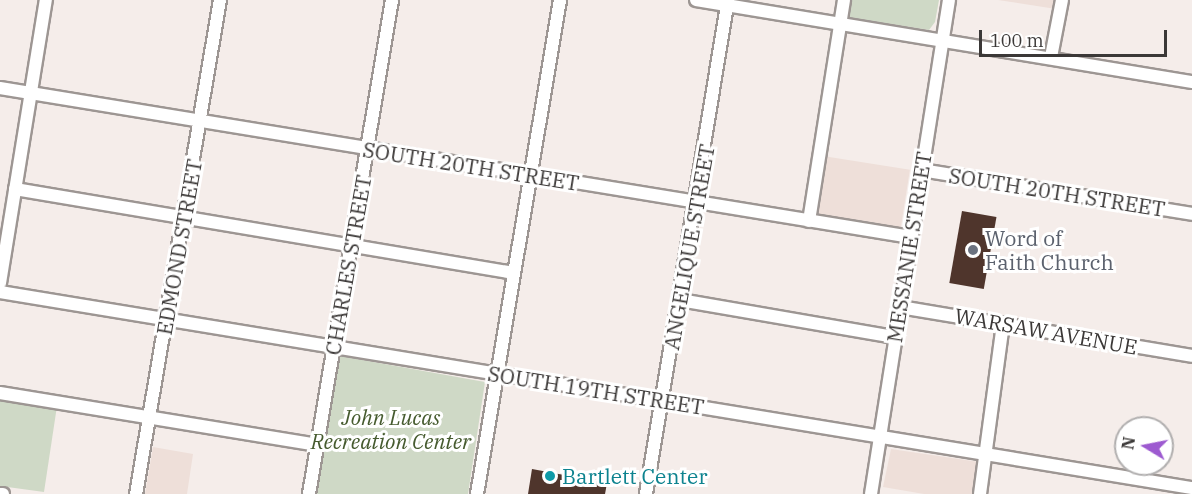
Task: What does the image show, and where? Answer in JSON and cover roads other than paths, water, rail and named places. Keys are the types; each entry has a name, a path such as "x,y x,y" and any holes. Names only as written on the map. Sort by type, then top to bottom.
{"street":[{"path":"0,283 46,0"},
{"name":"EDMOND STREET","path":"136,494 220,0"},
{"name":"CHARLES STREET","path":"309,494 392,0"},
{"path":"477,494 560,0"},
{"path":"696,0 728,3 1192,82"},
{"path":"809,221 844,0"},
{"name":"MESSANIE STREET","path":"871,494 949,0"},
{"path":"1051,57 1062,0"},
{"name":"ANGELIQUE STREET","path":"646,494 698,202 728,3"},
{"name":"SOUTH 20TH STREET","path":"0,88 910,237"},
{"name":"SOUTH 20TH STREET","path":"921,170 1192,214"},
{"path":"15,189 514,273"},
{"name":"SOUTH 19TH STREET","path":"0,292 1192,488"},
{"path":"681,300 895,337"},
{"name":"WARSAW AVENUE","path":"900,307 1192,356"},
{"path":"980,494 1003,324"},
{"path":"0,393 318,445"}],"place":[{"name":"Word of Faith Church","path":"973,250"},
{"name":"Bartlett Center","path":"550,476"}],"park label":[{"name":"John Lucas Recreation Center","path":"391,429"}]}
